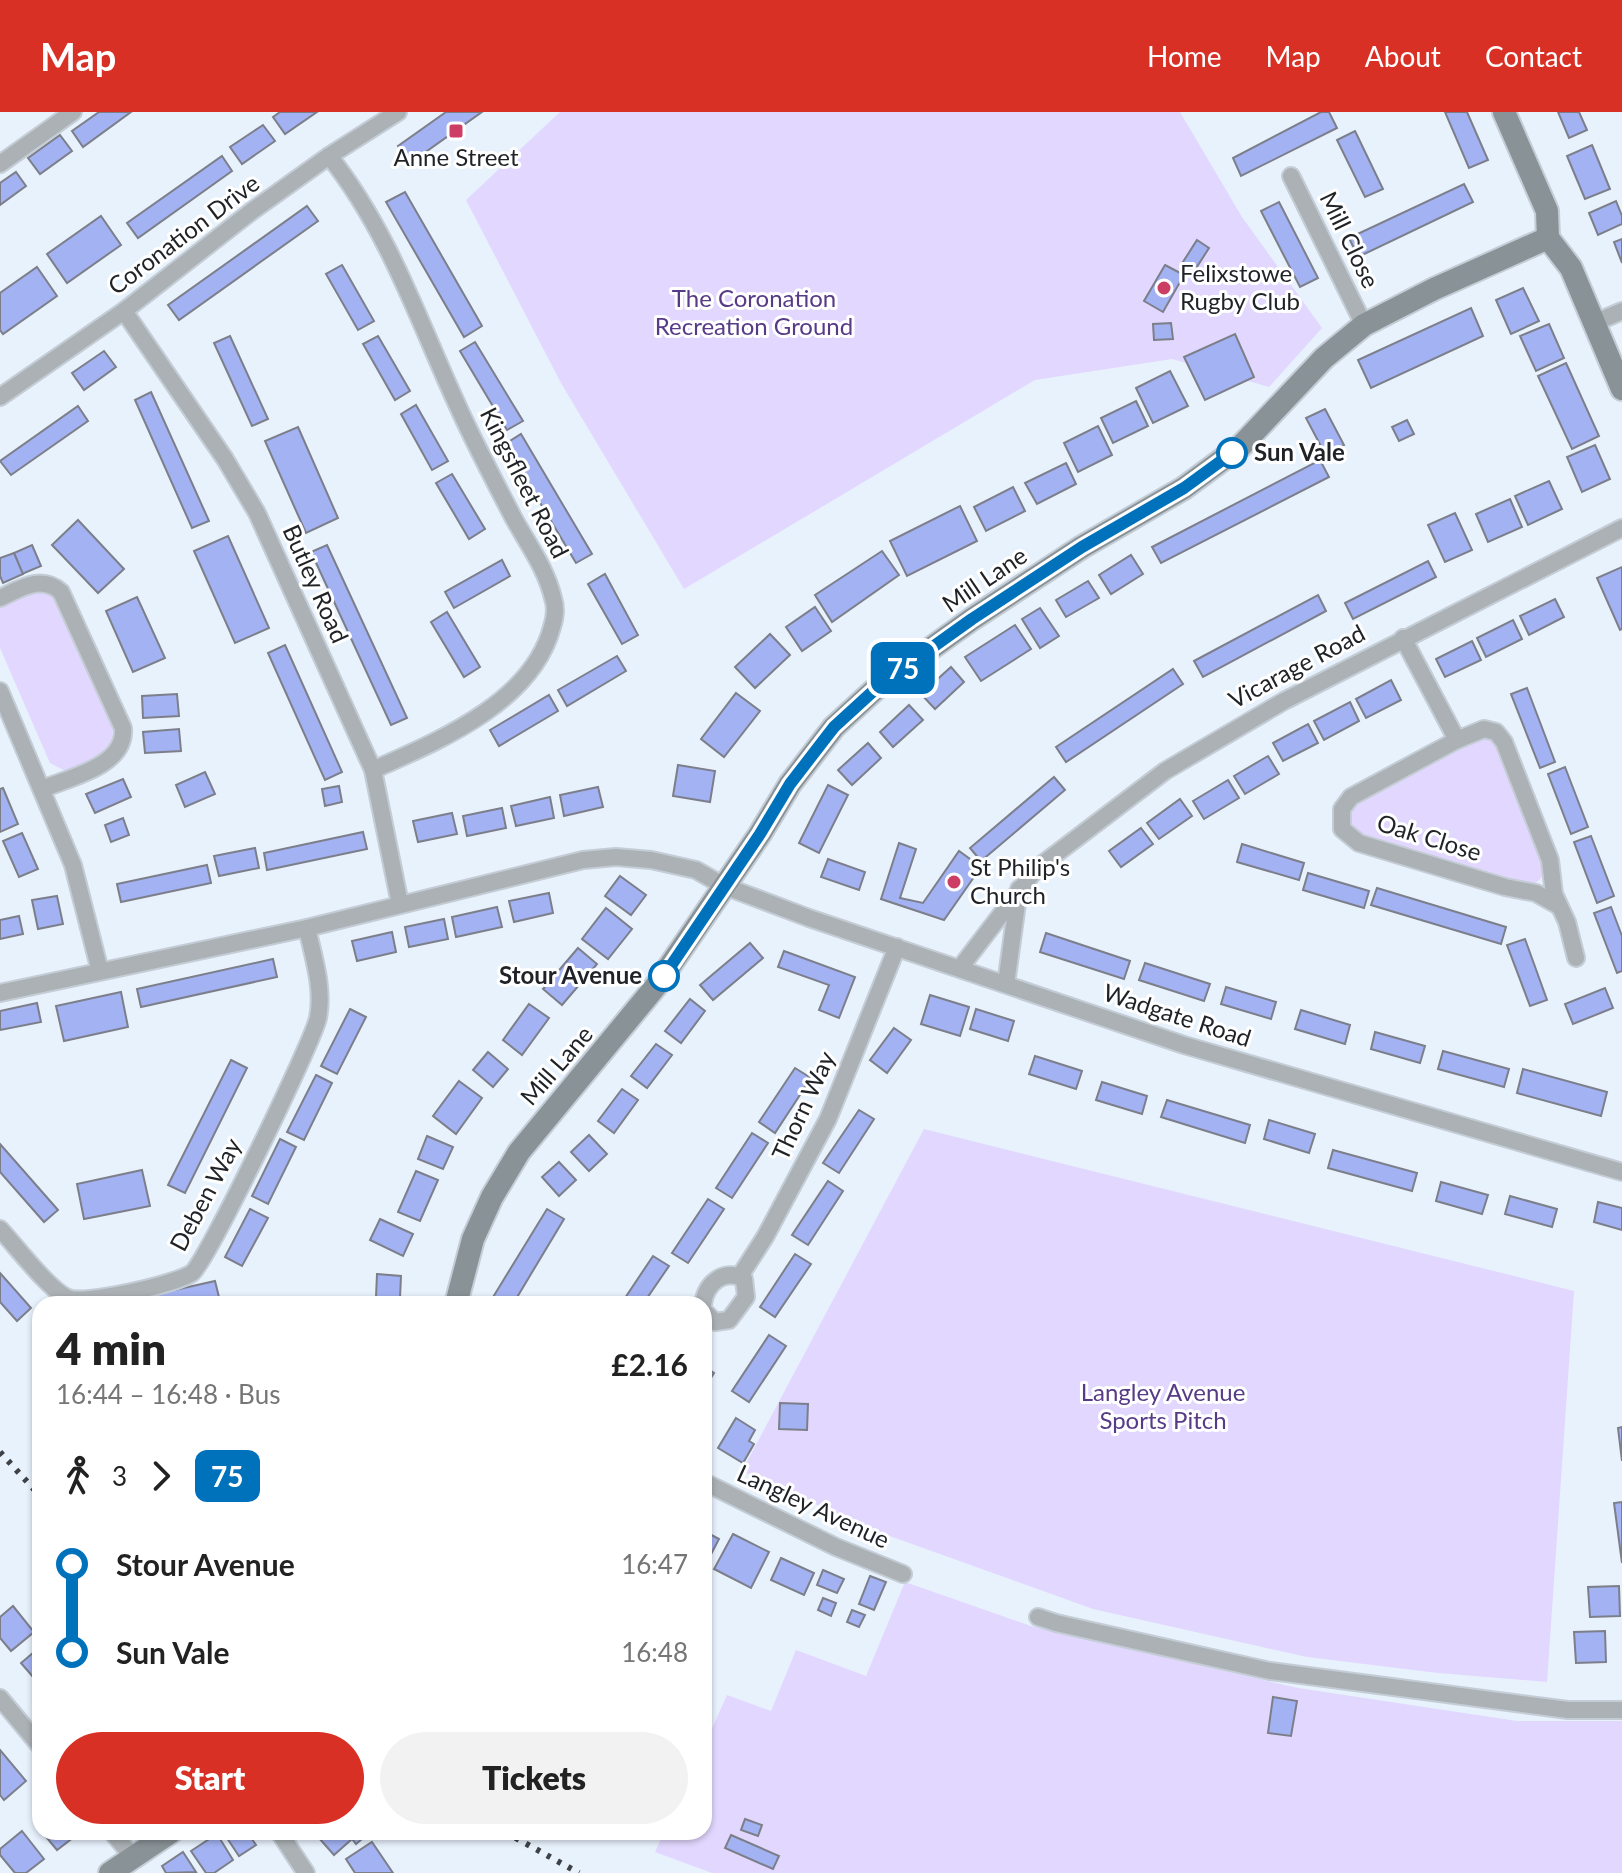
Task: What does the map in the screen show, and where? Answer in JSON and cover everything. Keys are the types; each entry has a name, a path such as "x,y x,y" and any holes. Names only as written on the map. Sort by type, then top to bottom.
{"street":[{"path":"0,164 73,112"},
{"name":"Coronation Drive","path":"0,397 124,311 252,211 398,112"},
{"path":"1504,112 1547,211 1548,238 1571,268 1622,389"},
{"name":"Kingsfleet Road","path":"329,156 359,198 387,247 468,429 541,564 554,599 555,616 544,648 533,666 511,690 458,730 373,770"},
{"name":"Mill Close","path":"1291,176 1364,325"},
{"name":"Mill Lane","path":"458,1296 473,1239 503,1177 537,1129 646,1000 760,834 790,784 834,727 881,684 1010,593 1184,488 1241,446 1324,358 1364,325 1434,289 1548,238"},
{"name":"Butley Road","path":"124,311 225,459 257,513 373,770 400,904"},
{"path":"1594,323 1622,311"},
{"name":"Vicarage Road","path":"960,968 1019,888 1044,862 1165,771 1259,714 1622,528"},
{"path":"0,598 37,582 53,585 61,592 123,728 121,748 113,757 42,789"},
{"path":"1403,638 1457,740"},
{"path":"0,691 73,865 100,971"},
{"name":"Oak Close","path":"1560,907 1536,893 1505,887 1359,843 1342,829 1342,809 1351,797 1457,740 1491,729 1501,737 1550,860 1552,887 1560,907 1576,958"},
{"path":"0,993 307,928 596,857 669,863 696,870 724,886"},
{"name":"Wadgate Road","path":"724,886 1184,1045 1622,1172"},
{"path":"1006,984 1019,888"},
{"name":"Deben Way","path":"107,1296 192,1273 218,1230 316,1025 319,991 307,928"},
{"name":"Thorn Way","path":"712,1319 715,1322 729,1320 746,1297 746,1282 740,1276 772,1225 828,1119 897,947"},
{"name":"Deben Way","path":"0,1229 64,1296"},
{"path":"705,1296 719,1277 728,1274 740,1276"},
{"name":"Langley Avenue","path":"712,1486 836,1547 903,1574"},
{"path":"1038,1617 1270,1671 1568,1710 1622,1710"},
{"path":"0,1698 32,1736"},
{"path":"119,1840 133,1857"},
{"path":"110,1873 159,1840"},
{"path":"284,1840 306,1873"}],"green space":[{"name":"The Coronation Recreation Ground","path":"560,112 1180,112 1242,217 1322,328 1269,387 1172,359 1035,380 684,589 561,383 466,200"},
{"path":"37,590 59,599 113,723 113,734 106,750 65,771 50,763 0,648 0,605"},
{"path":"1487,735 1496,740 1544,865 1537,882 1518,885 1361,838 1348,827 1347,810 1355,801 1476,736"},
{"name":"Langley Avenue Sports Pitch","path":"924,1129 1574,1291 1547,1682 1307,1657 1093,1609 873,1530 742,1471"},
{"path":"905,1582 1031,1626 1298,1688 1517,1721 1622,1721 1622,1873 712,1873 655,1852 660,1840 712,1840 712,1728 727,1695 771,1711 796,1650 866,1676"}],"building":[{"path":"99,112 131,112 83,147 72,131"},
{"path":"280,112 317,112 285,134 273,117"},
{"path":"446,112 482,112 410,163 398,146"},
{"path":"1321,112 1329,112 1337,128 1241,176 1233,158"},
{"path":"1445,112 1467,112 1488,160 1469,168"},
{"path":"1558,112 1579,112 1587,130 1569,138"},
{"path":"263,125 275,141 242,164 230,147"},
{"path":"1355,131 1383,189 1365,197 1337,140"},
{"path":"60,135 72,151 40,174 28,158"},
{"path":"1592,145 1610,189 1585,199 1567,156"},
{"path":"222,156 232,171 138,238 127,223"},
{"path":"16,172 26,186 0,205 0,183"},
{"path":"1464,184 1473,202 1358,257 1349,238"},
{"path":"405,192 482,326 464,337 386,202"},
{"path":"1616,201 1622,224 1598,235 1589,213"},
{"path":"1279,202 1318,278 1300,287 1261,211"},
{"path":"307,206 318,221 179,320 168,305"},
{"path":"101,216 121,245 67,283 47,254"},
{"path":"1622,239 1622,263 1614,242"},
{"path":"1197,240 1209,248 1193,273 1181,265"},
{"path":"342,265 374,321 358,330 326,274"},
{"name":"Felixstowe Rugby Club","path":"1165,265 1184,275 1163,312 1144,301"},
{"path":"37,267 57,296 3,334 0,330 0,293"},
{"path":"1523,288 1539,321 1511,334 1496,300"},
{"path":"1471,308 1483,336 1371,388 1358,360"},
{"path":"1171,323 1173,339 1154,340 1153,324"},
{"path":"1549,324 1564,358 1536,371 1520,336"},
{"path":"1235,334 1254,377 1205,400 1184,357"},
{"path":"230,336 268,419 252,426 214,343"},
{"path":"378,336 410,391 395,400 363,344"},
{"path":"475,342 523,421 507,430 460,351"},
{"path":"104,351 116,367 84,390 72,373"},
{"path":"1566,363 1599,436 1572,449 1538,376"},
{"path":"1170,371 1188,406 1153,423 1136,388"},
{"path":"151,392 209,521 192,528 135,400"},
{"path":"1136,401 1148,426 1113,443 1101,418"},
{"path":"416,405 448,461 432,470 401,414"},
{"path":"78,406 88,421 11,475 0,461"},
{"path":"1325,409 1344,445 1325,454 1306,418"},
{"path":"1407,420 1414,434 1399,441 1392,427"},
{"path":"1098,426 1112,455 1078,472 1064,443"},
{"path":"298,427 338,518 306,533 265,441"},
{"path":"521,434 592,554 576,563 505,444"},
{"path":"1595,445 1610,479 1582,492 1567,457"},
{"path":"1320,460 1329,477 1161,563 1152,547"},
{"path":"1066,463 1076,484 1037,504 1025,483"},
{"path":"452,474 485,529 469,539 436,483"},
{"path":"1549,481 1562,509 1528,525 1515,496"},
{"path":"1013,487 1025,511 986,531 974,507"},
{"path":"1510,499 1522,527 1488,542 1476,514"},
{"path":"960,506 977,541 907,576 890,541"},
{"path":"1455,513 1472,550 1445,562 1428,525"},
{"path":"78,520 124,569 98,593 52,545"},
{"path":"228,536 269,628 235,643 194,551"},
{"path":"32,545 41,566 22,574 14,553"},
{"path":"327,545 407,718 391,725 311,552"},
{"path":"882,551 899,575 832,622 815,595"},
{"path":"14,553 23,574 3,583 0,558"},
{"path":"1131,555 1143,574 1111,594 1099,575"},
{"path":"502,560 510,576 454,608 445,592"},
{"path":"1428,561 1436,577 1353,619 1345,603"},
{"path":"1622,567 1622,629 1620,630 1597,578"},
{"path":"605,574 638,635 622,644 588,584"},
{"path":"1088,581 1099,598 1066,617 1056,600"},
{"path":"1318,595 1326,611 1203,677 1194,661"},
{"path":"137,597 165,658 133,672 106,611"},
{"path":"1555,599 1564,617 1529,635 1520,616"},
{"path":"815,607 831,631 802,651 786,627"},
{"path":"1040,608 1059,636 1040,648 1022,619"},
{"path":"447,612 480,667 464,677 431,622"},
{"path":"1513,620 1522,639 1486,657 1477,638"},
{"path":"1015,625 1031,649 981,681 965,657"},
{"path":"770,634 790,655 755,688 735,667"},
{"path":"1472,641 1481,660 1445,677 1436,659"},
{"path":"285,645 342,772 325,780 268,653"},
{"path":"617,656 626,671 567,706 558,690"},
{"path":"951,667 964,682 935,709 921,694"},
{"path":"1173,669 1183,684 1066,762 1056,747"},
{"path":"1391,680 1401,700 1366,718 1356,699"},
{"path":"1527,688 1555,762 1540,768 1511,694"},
{"path":"736,693 760,711 724,757 701,739"},
{"path":"177,694 179,716 143,718 142,696"},
{"path":"549,695 558,711 499,746 490,730"},
{"path":"1350,702 1359,721 1324,740 1314,721"},
{"path":"909,705 923,720 893,747 880,732"},
{"path":"1308,724 1318,743 1283,761 1273,743"},
{"path":"179,729 181,751 145,753 143,732"},
{"path":"868,743 881,758 852,785 838,770"},
{"path":"1268,756 1279,774 1245,794 1234,776"},
{"path":"678,765 715,771 710,802 673,796"},
{"path":"1565,767 1588,827 1571,834 1548,774"},
{"path":"205,772 215,794 185,807 176,785"},
{"path":"1054,777 1065,790 981,861 970,848"},
{"path":"123,779 131,797 95,813 86,794"},
{"path":"1228,780 1239,798 1204,819 1193,801"},
{"path":"828,785 848,795 819,853 799,843"},
{"path":"339,786 342,802 325,806 322,789"},
{"path":"598,787 603,807 564,816 560,795"},
{"path":"3,788 18,824 0,832 0,789"},
{"path":"550,797 554,818 516,826 511,806"},
{"path":"1180,799 1192,816 1159,839 1147,823"},
{"path":"502,808 506,828 467,836 463,816"},
{"path":"452,813 457,834 418,842 413,821"},
{"path":"123,818 129,835 111,842 105,825"},
{"path":"1141,828 1153,844 1121,867 1109,851"},
{"path":"363,832 367,849 267,870 264,853"},
{"path":"22,833 38,869 19,877 3,841"},
{"path":"1591,836 1614,896 1597,903 1574,842"},
{"name":"St Philip's Church","path":"899,843 916,849 900,898 923,903 959,851 981,867 944,920 881,899"},
{"path":"1242,844 1304,863 1299,880 1237,862"},
{"path":"255,848 259,868 219,876 214,856"},
{"path":"828,859 865,872 859,890 821,877"},
{"path":"207,865 211,883 121,902 117,884"},
{"path":"1308,873 1369,891 1364,908 1303,890"},
{"path":"620,876 646,895 631,915 605,896"},
{"path":"1377,888 1506,927 1501,944 1371,905"},
{"path":"549,893 553,913 514,922 509,901"},
{"path":"57,896 63,924 38,929 32,900"},
{"path":"497,907 502,927 456,937 452,917"},
{"path":"1611,907 1622,936 1622,971 1617,973 1594,913"},
{"path":"606,908 632,929 608,959 582,939"},
{"path":"19,916 23,934 0,939 0,920"},
{"path":"444,919 448,939 409,947 405,927"},
{"path":"392,932 396,952 357,961 352,941"},
{"path":"1046,933 1130,961 1124,979 1040,952"},
{"path":"1525,939 1547,1000 1530,1006 1507,945"},
{"path":"750,943 763,958 713,1000 700,985"},
{"path":"578,948 597,964 562,1005 543,989"},
{"path":"784,951 855,977 839,1018 819,1010 829,985 778,967"},
{"path":"273,959 277,977 141,1007 137,989"},
{"path":"1145,963 1210,984 1204,1001 1139,980"},
{"path":"1226,987 1276,1002 1271,1019 1221,1004"},
{"path":"1605,988 1613,1008 1573,1024 1565,1004"},
{"path":"121,992 128,1027 64,1041 56,1006"},
{"path":"930,995 969,1007 960,1036 921,1024"},
{"path":"690,999 705,1011 681,1043 665,1031"},
{"path":"37,1003 41,1022 0,1030 0,1011"},
{"path":"529,1004 549,1018 522,1055 503,1040"},
{"path":"350,1009 366,1017 337,1074 321,1066"},
{"path":"976,1009 1014,1021 1008,1041 970,1029"},
{"path":"1301,1010 1350,1025 1345,1044 1295,1029"},
{"path":"894,1028 911,1040 887,1073 870,1060"},
{"path":"1375,1032 1425,1046 1420,1063 1371,1049"},
{"path":"656,1044 672,1055 647,1088 631,1076"},
{"path":"1443,1051 1509,1069 1504,1087 1438,1069"},
{"path":"488,1052 508,1069 493,1087 473,1070"},
{"path":"1035,1056 1082,1071 1076,1089 1029,1074"},
{"path":"231,1060 247,1068 185,1193 168,1185"},
{"path":"795,1068 811,1078 775,1133 759,1122"},
{"path":"1523,1069 1607,1092 1601,1116 1517,1093"},
{"path":"316,1075 332,1083 304,1140 287,1132"},
{"path":"459,1081 482,1098 456,1134 433,1116"},
{"path":"1102,1082 1147,1096 1142,1114 1096,1100"},
{"path":"622,1089 638,1100 614,1133 598,1121"},
{"path":"1167,1100 1250,1125 1245,1143 1161,1117"},
{"path":"859,1110 874,1119 839,1173 823,1163"},
{"path":"1269,1120 1315,1134 1309,1153 1264,1139"},
{"path":"752,1133 768,1143 732,1198 716,1188"},
{"path":"589,1135 607,1154 589,1171 571,1152"},
{"path":"427,1136 453,1147 443,1169 418,1159"},
{"path":"280,1139 296,1147 268,1204 252,1196"},
{"path":"0,1144 58,1210 44,1222 0,1172"},
{"path":"1333,1150 1417,1173 1412,1191 1328,1168"},
{"path":"559,1162 576,1180 559,1196 542,1177"},
{"path":"142,1170 150,1206 84,1219 77,1184"},
{"path":"416,1171 438,1180 420,1221 398,1212"},
{"path":"828,1181 843,1191 808,1245 792,1235"},
{"path":"1441,1182 1488,1195 1482,1214 1436,1201"},
{"path":"1510,1196 1557,1209 1552,1227 1505,1214"},
{"path":"708,1199 724,1209 688,1263 672,1253"},
{"path":"1598,1202 1622,1208 1622,1230 1594,1222"},
{"path":"250,1209 268,1218 242,1266 225,1257"},
{"path":"547,1209 564,1219 518,1296 494,1296"},
{"path":"380,1219 413,1234 403,1256 370,1240"},
{"path":"795,1254 811,1264 775,1317 760,1307"},
{"path":"653,1256 669,1266 648,1296 626,1296"},
{"path":"0,1273 31,1308 17,1321 0,1302"},
{"path":"377,1274 401,1276 400,1296 376,1296"},
{"path":"215,1281 219,1296 148,1296"},
{"path":"769,1335 786,1346 749,1402 732,1391"},
{"path":"780,1403 808,1404 807,1430 779,1429"},
{"path":"736,1418 755,1430 749,1441 754,1444 743,1463 718,1448"},
{"path":"1622,1427 1622,1461 1618,1428"},
{"path":"1622,1502 1622,1563 1614,1503"},
{"path":"733,1534 769,1552 751,1588 714,1569"},
{"path":"712,1535 719,1539 712,1552"},
{"path":"781,1558 814,1573 804,1595 771,1580"},
{"path":"823,1570 844,1579 837,1593 817,1585"},
{"path":"870,1576 886,1582 874,1610 859,1604"},
{"path":"1619,1586 1620,1616 1590,1617 1588,1587"},
{"path":"823,1598 836,1603 831,1616 818,1610"},
{"path":"13,1606 32,1634 11,1651 0,1638 0,1617"},
{"path":"852,1610 865,1615 859,1627 847,1622"},
{"path":"1605,1631 1606,1662 1576,1663 1574,1632"},
{"path":"32,1654 32,1676 21,1663"},
{"path":"1273,1697 1297,1701 1291,1736 1268,1733"},
{"path":"0,1750 26,1781 4,1800 0,1795"},
{"path":"745,1819 762,1825 758,1836 741,1830"},
{"path":"22,1831 44,1859 26,1873 15,1873 0,1855 0,1849"},
{"path":"731,1835 779,1856 773,1869 725,1848"},
{"path":"49,1840 70,1840 57,1850"},
{"path":"208,1840 221,1840 233,1860 214,1873 206,1873 191,1851"},
{"path":"228,1840 253,1840 256,1845 239,1856"},
{"path":"321,1840 351,1840 334,1855"},
{"path":"372,1842 393,1873 355,1873 346,1859"},
{"path":"183,1852 196,1872 166,1873 162,1866"}],"railway":[{"path":"0,1452 32,1487"},
{"path":"519,1840 579,1873"}],"bus line":[{"name":"75","path":"664,976 790,784 834,727 881,684 972,619 1082,547 1184,488 1232,453"}],"place":[{"name":"Anne Street","path":"456,131"},
{"name":"Felixstowe Rugby Club","path":"1164,288"},
{"name":"Sun Vale","path":"1232,453"},
{"name":"St Philip's Church","path":"954,882"},
{"name":"Stour Avenue","path":"664,976"}]}
